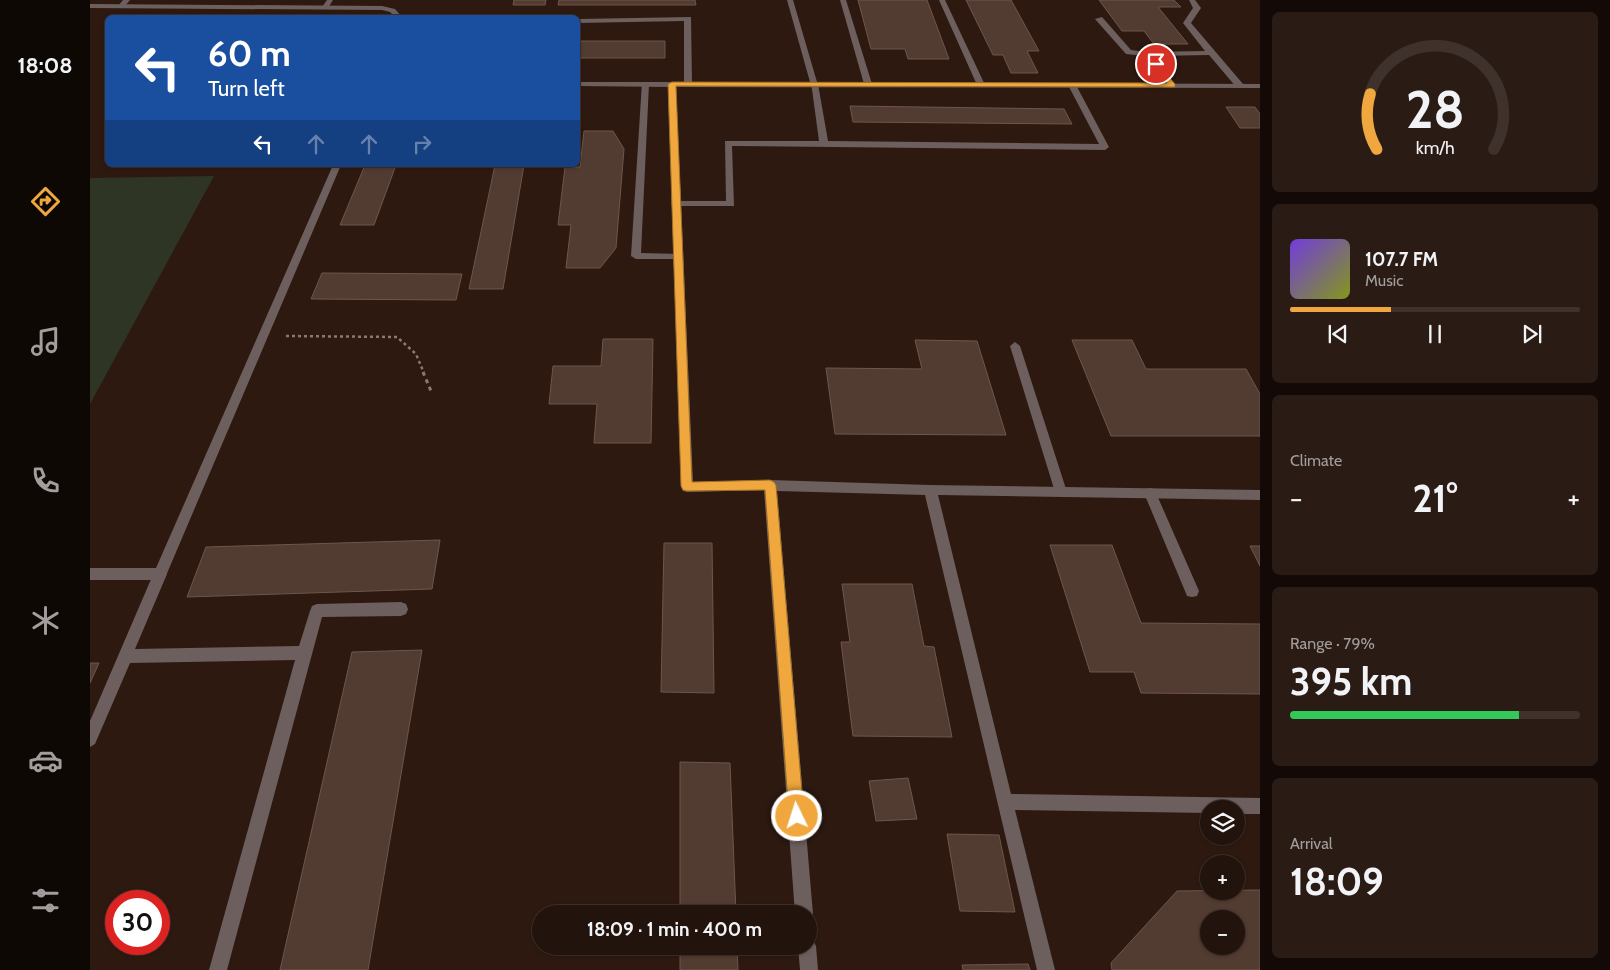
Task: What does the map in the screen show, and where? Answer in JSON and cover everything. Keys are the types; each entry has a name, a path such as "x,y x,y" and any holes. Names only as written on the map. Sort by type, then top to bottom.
{"street":[{"path":"326,7 330,0"},
{"path":"790,0 814,84 824,144"},
{"path":"843,0 868,84"},
{"path":"942,0 981,85"},
{"path":"1192,0 1197,8 1187,24 1240,86"},
{"path":"90,6 125,3 388,8 397,12 398,15"},
{"path":"580,21 688,19 688,84"},
{"path":"1099,19 1129,52 1148,54 1211,53"},
{"path":"1148,54 1172,86"},
{"path":"580,84 1260,86"},
{"path":"645,84 636,256 678,256"},
{"path":"672,84 687,486 770,485 930,490 1260,495"},
{"path":"676,204 731,204 728,143 1105,147 1072,85"},
{"path":"90,739 124,656 336,167"},
{"path":"1015,346 1061,492"},
{"path":"770,485 803,905"},
{"path":"930,490 1046,970"},
{"path":"1150,493 1192,592"},
{"path":"90,574 160,574"},
{"path":"218,970 317,611 401,609"},
{"path":"124,656 304,653"},
{"path":"1006,802 1260,806"},
{"path":"808,955 809,970"}],"path":[{"path":"263,336 397,337 416,354 431,391"}],"green space":[{"path":"214,176 90,404 90,178"}],"building":[{"path":"514,0 546,0 545,5 513,5"},
{"path":"559,0 695,0 696,5 558,5"},
{"path":"858,0 927,0 949,59 908,59 905,49 871,49"},
{"path":"966,0 1011,0 1039,51 1027,51 1038,73 1011,73 1003,55 993,55"},
{"path":"1099,0 1174,0 1181,7 1158,7 1188,44 1154,44 1144,31 1122,31"},
{"path":"580,41 665,41 665,58 580,58"},
{"path":"850,106 1064,109 1072,124 853,122"},
{"path":"1226,107 1255,107 1260,114 1260,128 1240,128"},
{"path":"584,131 613,131 624,149 616,248 600,268 566,268 571,225 558,225 565,167 580,167"},
{"path":"364,167 395,167 374,225 340,225"},
{"path":"495,167 524,167 503,289 469,289"},
{"path":"322,273 462,274 456,300 311,299"},
{"path":"603,339 653,339 651,443 594,443 597,404 549,404 553,366 601,366"},
{"path":"915,340 977,341 1006,435 835,434 826,368 922,369"},
{"path":"1072,340 1132,340 1146,369 1246,369 1260,394 1260,436 1111,436"},
{"path":"440,540 432,589 187,597 206,547"},
{"path":"664,543 712,543 714,693 661,692"},
{"path":"1050,545 1112,545 1141,623 1260,624 1260,694 1141,693 1134,672 1090,672"},
{"path":"1250,546 1260,546 1260,566"},
{"path":"842,584 912,584 924,646 934,647 952,737 853,736 841,642 850,642"},
{"path":"422,650 368,970 280,970 352,652"},
{"path":"90,663 99,663 90,683"},
{"path":"680,762 730,763 736,905 680,905"},
{"path":"908,778 917,819 876,821 869,781"},
{"path":"947,834 999,835 1015,912 960,911"},
{"path":"1245,890 1260,890 1260,970 1112,970 1111,963 1177,891 1200,891 1200,900 1245,900"},
{"path":"680,955 737,955 738,970 680,970"},
{"path":"1028,964 1030,970 963,970 962,965"}],"route":[{"path":"797,816 770,485 687,486 672,84 1172,86 1156,64"}]}
